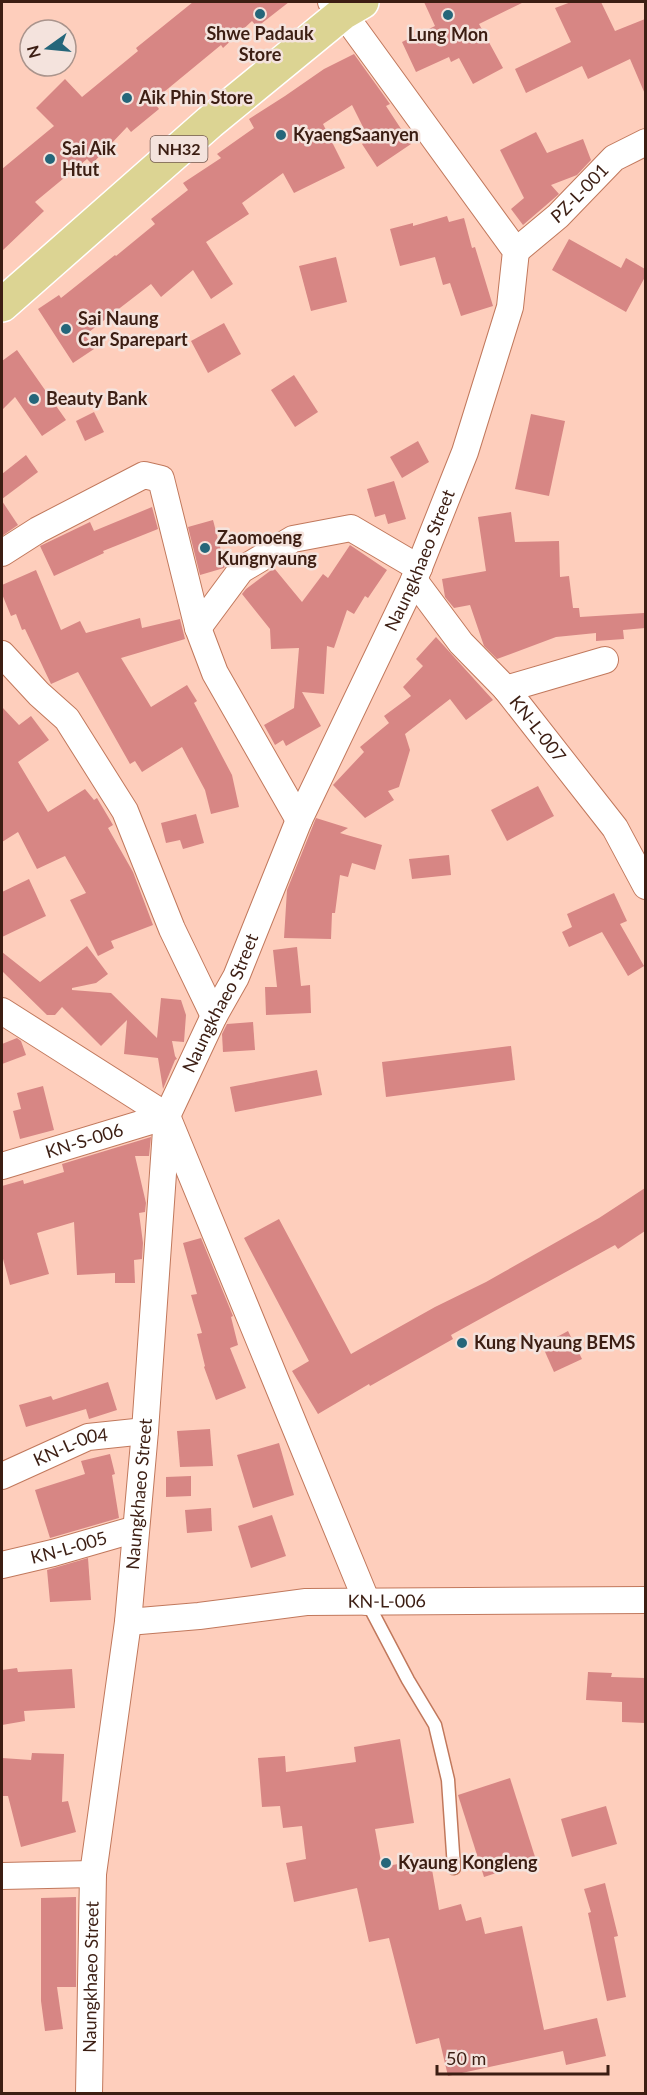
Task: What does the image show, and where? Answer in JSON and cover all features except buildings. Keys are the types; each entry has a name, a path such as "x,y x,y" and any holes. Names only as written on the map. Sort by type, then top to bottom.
{"highway":[{"name":"NH32","path":"2,304 345,5"}],"street":[{"path":"345,5 516,251"},
{"name":"PZ-L-001","path":"516,251 558,216 614,158 645,142"},
{"name":"Naungkhaeo Street","path":"89,2094 93,1874 128,1622 145,1431 166,1116 214,1016 236,977 299,820 417,574 465,452 510,307 516,251"},
{"path":"2,553 38,530 144,475 162,478 198,628 215,673 299,820"},
{"path":"198,628 241,570 293,539 351,528 417,574"},
{"name":"KN-L-007","path":"417,574 461,643 506,689 615,828 645,886"},
{"path":"2,654 39,694 67,719 125,811 172,929 214,1016"},
{"path":"506,689 605,660"},
{"path":"2,1011 166,1116 367,1602"},
{"name":"KN-S-006","path":"2,1166 166,1116"},
{"name":"KN-L-004","path":"2,1476 88,1437 145,1431"},
{"name":"KN-L-005","path":"2,1565 136,1529"},
{"name":"KN-L-006","path":"128,1622 199,1616 306,1602 645,1600"},
{"path":"2,1876 93,1874"}],"lane":[{"path":"367,1602 408,1680 435,1725 448,1780 454,1868"}],"place":[{"name":"Shwe Padauk Store","path":"260,14"},
{"name":"Lung Mon","path":"448,15"},
{"name":"Aik Phin Store","path":"127,98"},
{"name":"KyaengSaanyen","path":"281,135"},
{"name":"Sai Aik Htut","path":"50,159"},
{"name":"Sai Naung Car Sparepart","path":"66,329"},
{"name":"Beauty Bank","path":"34,399"},
{"name":"Zaomoeng Kungnyaung","path":"205,548"},
{"name":"Kung Nyaung BEMS","path":"462,1343"},
{"name":"Kyaung Kongleng","path":"386,1863"}]}
